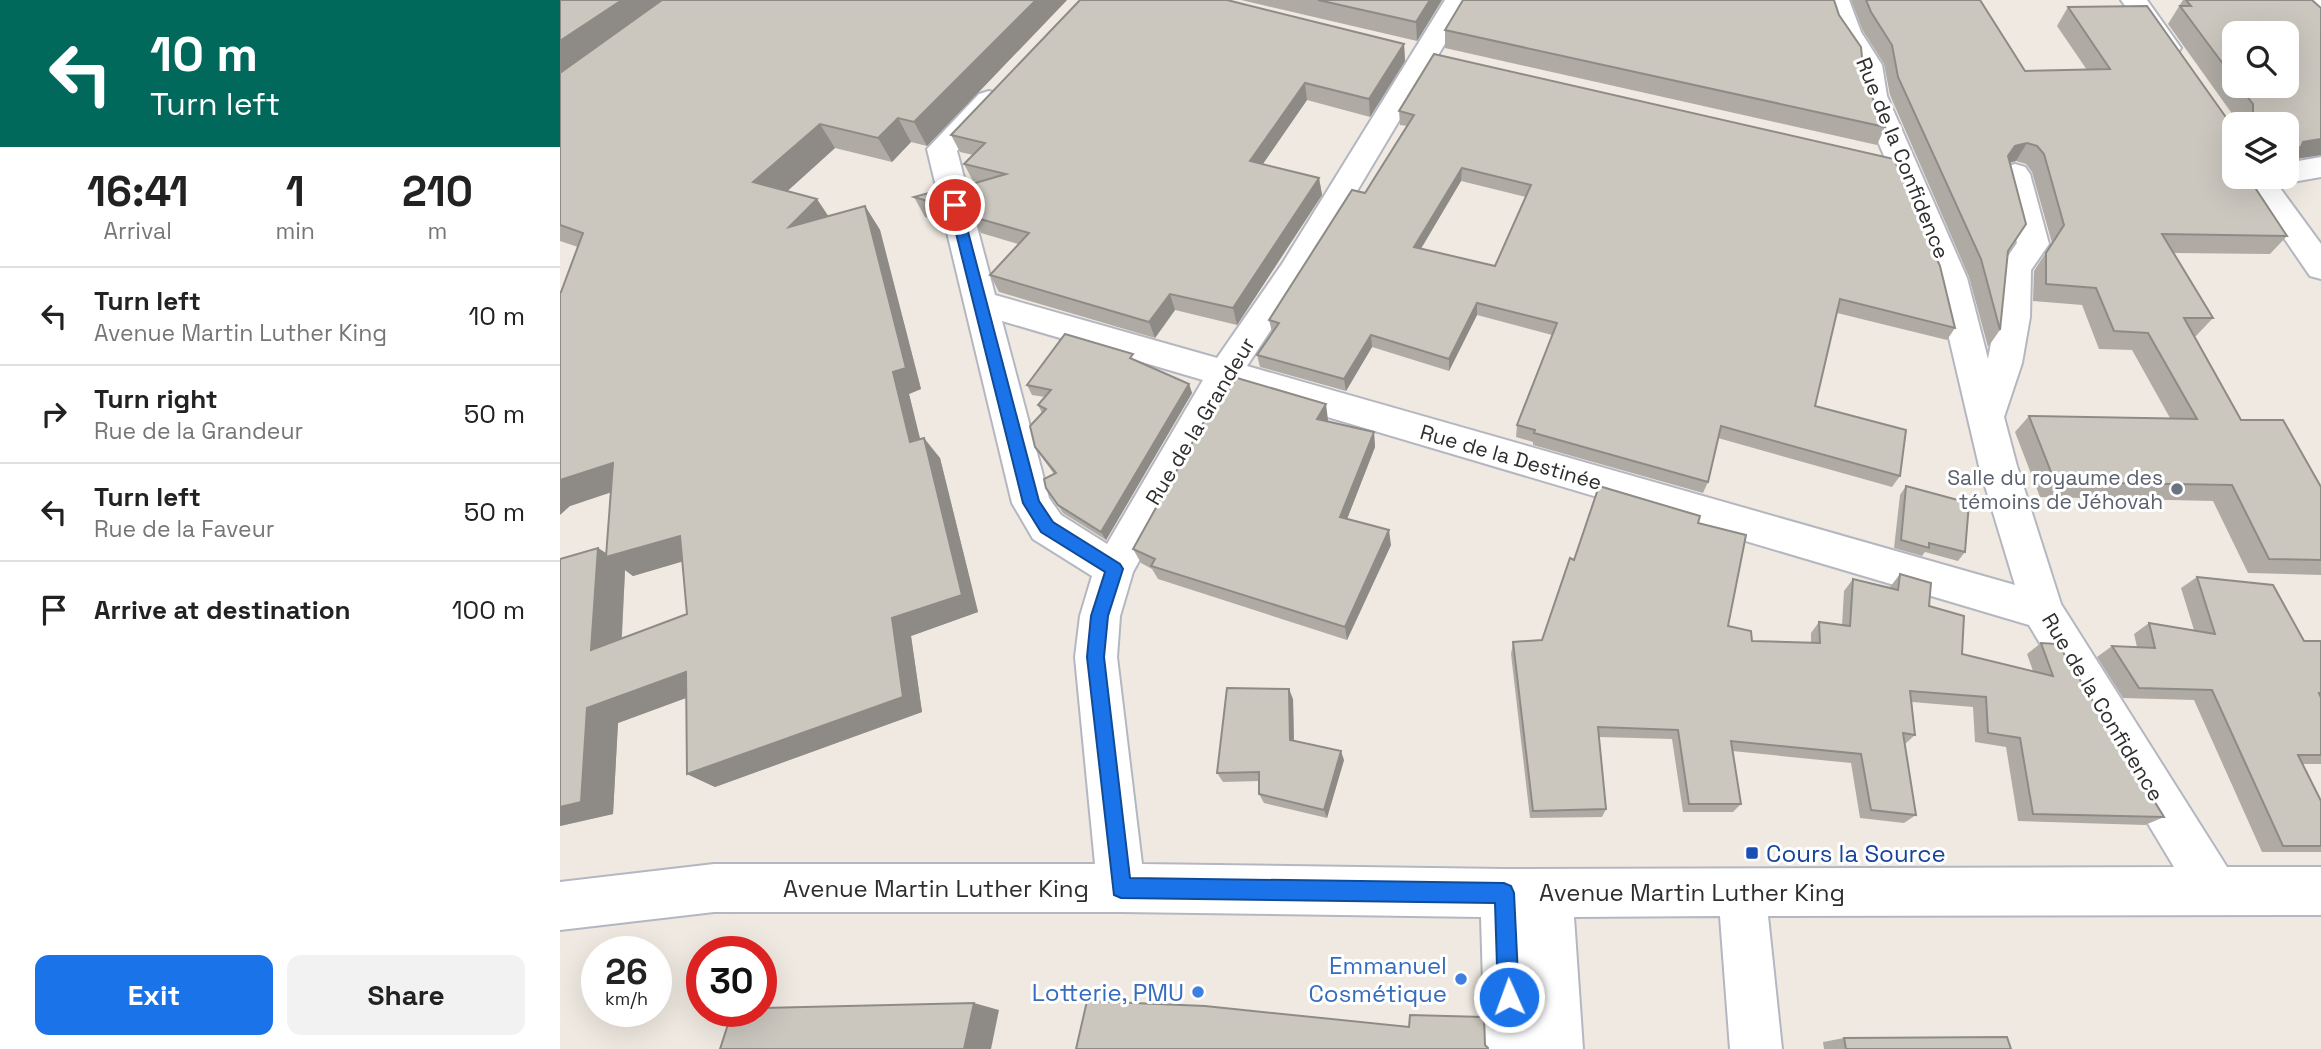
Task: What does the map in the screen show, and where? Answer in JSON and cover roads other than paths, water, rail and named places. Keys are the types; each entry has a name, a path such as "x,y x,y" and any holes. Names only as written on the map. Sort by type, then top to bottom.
{"street":[{"name":"Rue de la Grandeur","path":"1121,888 1096,657 1100,616 1114,569 1224,374 1293,272 1458,0"},
{"name":"Rue de la Confidence","path":"1836,0 1848,32 1869,65 1873,96 1889,160 1951,278 1986,417 2043,611 2214,890"},
{"path":"2134,0 2181,66"},
{"path":"2313,0 2321,1"},
{"path":"1008,80 942,149 1031,503 1047,527 1114,569"},
{"path":"2299,171 2321,167"},
{"path":"1986,417 2005,363 2013,317 2015,268 2033,244 2015,174"},
{"path":"2275,189 2321,268"},
{"name":"Rue de la Destinée","path":"979,302 2043,611"},
{"name":"Avenue Martin Luther King","path":"560,906 714,888 1121,888 1526,893 2321,891"},
{"path":"1742,892 1756,1049"},
{"path":"1511,1049 1526,893"},
{"path":"1526,893 1557,1049"}],"place":[{"name":"Salle du royaume des témoins de Jéhovah","path":"2177,489"},
{"name":"Cours la Source","path":"1752,853"},
{"name":"Emmanuel Cosmétique","path":"1461,979"},
{"name":"Lotterie, PMU","path":"1198,992"}]}
